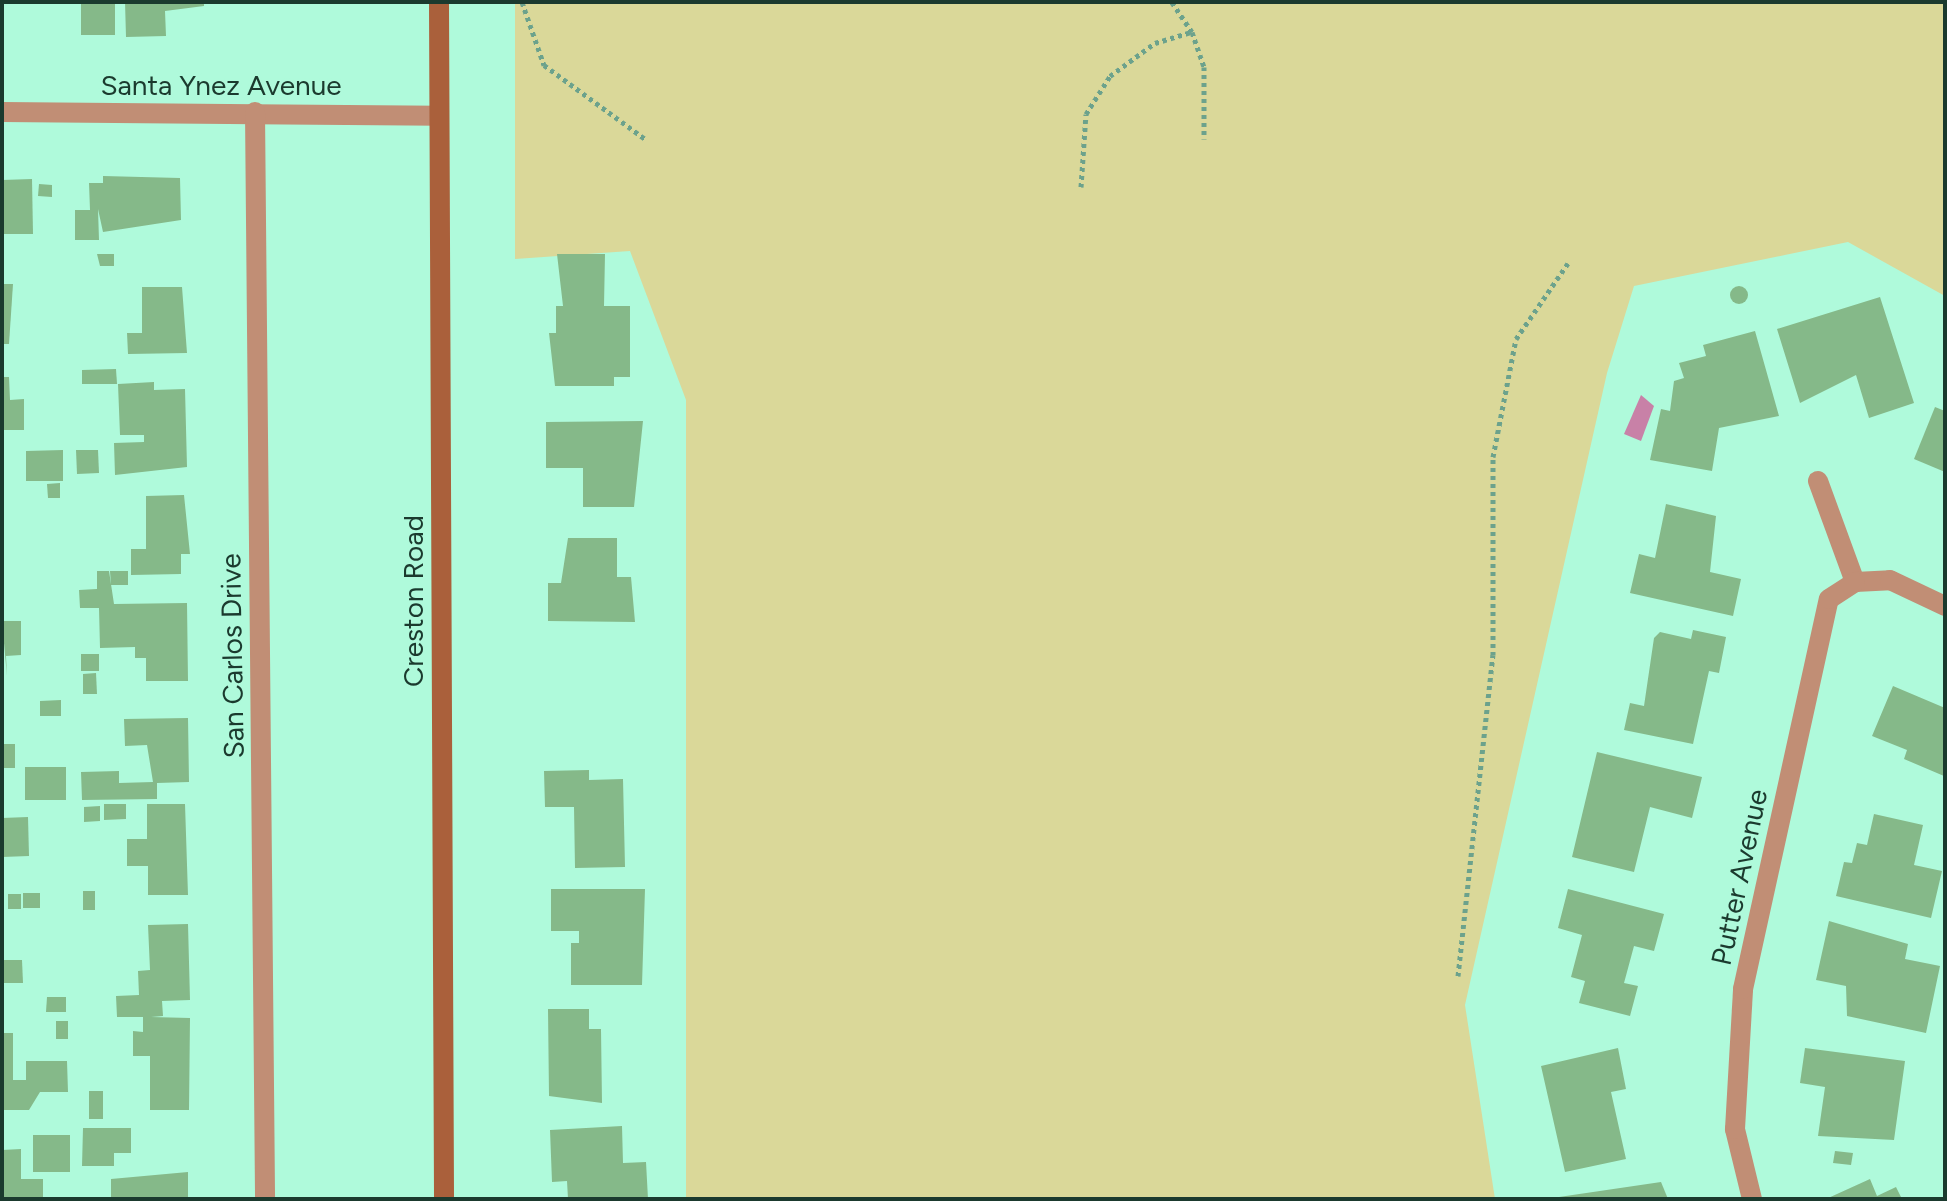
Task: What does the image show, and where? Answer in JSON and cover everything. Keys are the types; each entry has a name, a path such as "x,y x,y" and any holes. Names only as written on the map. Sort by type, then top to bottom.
{"main road":[{"name":"Creston Road","path":"439,2 444,1199"}],"street":[{"name":"Santa Ynez Avenue","path":"2,112 439,116"},
{"name":"San Carlos Drive","path":"255,112 265,1199"},
{"path":"1818,481 1855,582 1890,580 1945,606"},
{"name":"Putter Avenue","path":"1752,1199 1735,1129 1743,989 1829,599 1855,582"}],"path":[{"path":"522,2 544,65 645,139"},
{"path":"1172,2 1192,32 1204,67 1204,139"},
{"path":"1081,187 1086,114 1110,76 1155,43 1192,32"},
{"path":"1458,976 1493,655 1493,457 1516,339 1568,263"}],"shaded area":[{"path":"515,2 1945,2 1945,296 1848,242 1634,286 1607,373 1465,1005 1495,1199 686,1199 686,400 630,251 515,259"},
{"path":"1641,395 1654,406 1641,441 1624,434"}],"building":[{"path":"81,2 115,2 115,35 81,35"},
{"path":"125,2 204,2 204,6 165,11 166,36 126,37"},
{"path":"103,176 180,178 181,220 103,232 98,209 99,240 75,240 75,210 90,210 89,183 103,183"},
{"path":"32,179 33,234 2,234 2,180"},
{"path":"39,184 52,185 52,197 38,196"},
{"path":"97,254 114,254 114,266 100,266"},
{"path":"557,254 605,254 604,306 630,306 630,377 614,377 614,386 555,386 549,333 556,333 556,306 563,306"},
{"path":"2,284 13,284 9,344 2,344"},
{"path":"1735,286 1743,286 1748,295 1746,302 1735,304 1730,299 1730,291"},
{"path":"142,287 182,287 187,353 128,354 127,333 142,333"},
{"path":"1880,297 1914,403 1869,418 1856,375 1800,403 1777,329"},
{"path":"1755,331 1779,416 1719,428 1712,471 1650,460 1661,409 1670,411 1674,381 1684,378 1679,363 1706,356 1703,345"},
{"path":"116,369 117,384 82,384 82,370"},
{"path":"2,377 9,377 10,400 24,399 24,430 2,430"},
{"path":"154,382 154,390 185,389 187,467 115,475 114,443 144,442 144,435 120,435 118,384"},
{"path":"1935,407 1945,411 1945,472 1914,459"},
{"path":"643,421 634,507 583,507 583,468 546,468 546,422"},
{"path":"63,450 63,481 26,481 26,451"},
{"path":"76,450 98,450 99,473 77,474"},
{"path":"60,483 60,498 48,498 47,484"},
{"path":"184,495 190,554 181,554 181,574 131,575 131,549 146,549 146,496"},
{"path":"1666,504 1716,516 1710,572 1741,579 1733,616 1630,593 1639,554 1655,558"},
{"path":"568,538 617,538 617,577 631,577 635,622 548,621 548,583 561,583"},
{"path":"97,571 109,571 114,604 187,603 188,681 146,681 146,658 135,658 135,647 100,648 99,608 80,608 79,590 97,589"},
{"path":"110,571 128,571 128,585 111,585"},
{"path":"2,621 21,621 21,655 6,656 7,676"},
{"path":"1693,630 1726,637 1719,673 1709,671 1693,744 1624,730 1630,703 1644,706 1654,638 1660,632 1691,639"},
{"path":"81,654 99,654 99,671 81,671"},
{"path":"96,673 97,694 83,694 83,674"},
{"path":"1893,686 1945,708 1945,785 1944,776 1904,759 1907,750 1872,736"},
{"path":"61,700 61,716 40,716 40,701"},
{"path":"188,718 189,782 157,783 157,799 82,800 81,772 119,771 119,783 153,782 147,745 125,746 124,719"},
{"path":"2,744 15,744 15,768 2,768"},
{"path":"1597,752 1702,777 1692,818 1650,807 1634,872 1572,857"},
{"path":"25,767 66,767 66,800 25,800"},
{"path":"589,770 589,780 623,779 625,867 575,868 574,807 545,807 544,771"},
{"path":"104,804 126,804 126,819 104,820"},
{"path":"147,804 185,804 188,895 148,895 148,866 127,866 127,839 147,839"},
{"path":"100,806 100,821 84,822 84,807"},
{"path":"1874,814 1923,825 1914,865 1942,871 1931,918 1836,896 1844,862 1852,863 1857,843 1867,845"},
{"path":"28,817 29,856 2,857 2,818"},
{"path":"551,889 645,889 642,985 571,985 571,943 579,943 579,931 551,931"},
{"path":"1568,889 1664,914 1654,951 1634,946 1624,983 1638,986 1630,1016 1579,1003 1585,981 1571,977 1582,935 1558,928"},
{"path":"83,891 95,891 95,910 83,910"},
{"path":"23,893 40,893 40,908 23,908"},
{"path":"8,894 21,894 21,909 8,909"},
{"path":"1829,921 1908,944 1905,959 1940,966 1926,1033 1847,1016 1846,986 1816,980"},
{"path":"188,924 190,1000 162,1001 163,1016 151,1017 190,1018 189,1110 150,1110 150,1056 133,1056 133,1031 143,1032 143,1017 117,1017 116,996 139,995 138,971 150,970 148,925"},
{"path":"2,960 22,960 23,983 2,983"},
{"path":"47,997 66,997 66,1012 46,1012"},
{"path":"548,1009 589,1009 589,1029 601,1029 602,1103 549,1096"},
{"path":"56,1021 68,1021 68,1039 56,1039"},
{"path":"2,1033 13,1033 13,1080 26,1080 26,1061 67,1061 68,1092 40,1092 29,1110 2,1110"},
{"path":"1618,1048 1626,1089 1611,1092 1626,1159 1565,1172 1541,1066"},
{"path":"1805,1048 1905,1061 1894,1140 1818,1136 1825,1087 1800,1083"},
{"path":"89,1091 103,1091 103,1119 89,1119"},
{"path":"622,1126 623,1163 646,1162 648,1199 568,1199 567,1181 552,1182 550,1130"},
{"path":"83,1128 131,1128 131,1153 114,1153 114,1166 82,1166"},
{"path":"33,1135 70,1135 70,1172 33,1172"},
{"path":"21,1149 21,1179 43,1179 43,1199 2,1199 2,1150"},
{"path":"1835,1151 1853,1153 1851,1165 1833,1163"},
{"path":"188,1172 188,1199 111,1199 111,1179"},
{"path":"1870,1179 1877,1196 1896,1187 1902,1199 1826,1199"},
{"path":"1661,1182 1668,1199 1559,1199 1559,1197"}]}
